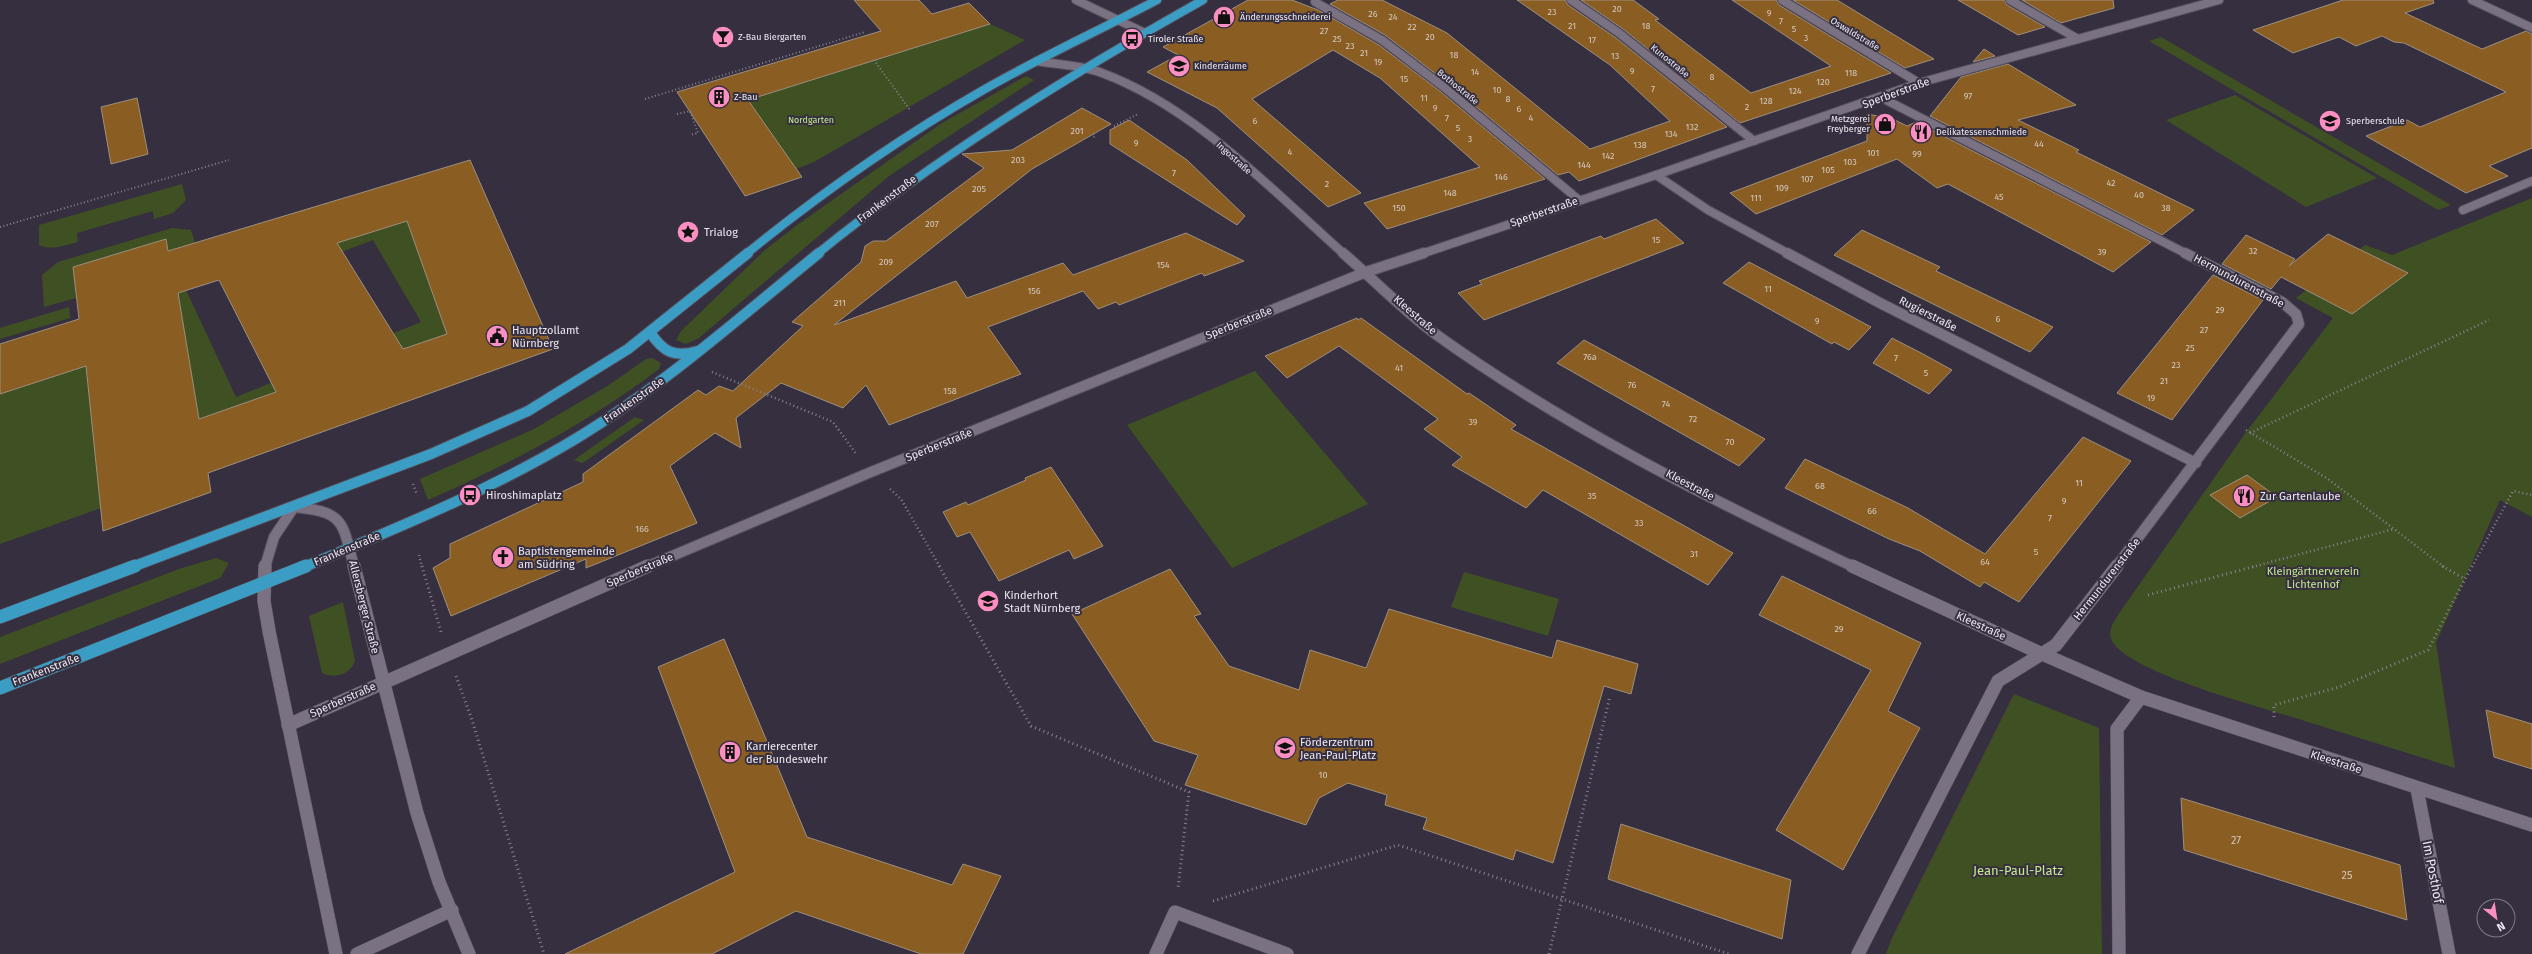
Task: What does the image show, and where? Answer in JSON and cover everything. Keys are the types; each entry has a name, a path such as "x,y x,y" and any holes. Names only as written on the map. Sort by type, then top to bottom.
{"main road":[{"path":"0,617 407,463 476,436 528,411 599,369 650,332 782,225 860,169 959,104 1037,61 1157,0"},
{"name":"Frankenstraße","path":"0,688 264,584 350,548 505,479 575,440 619,412 703,350 817,253 885,200 999,121 1086,67 1203,0"},
{"path":"650,332 664,350 670,355 686,355 703,350"}],"street":[{"path":"1076,0 1145,33"},
{"name":"Kunostraße","path":"1571,0 1604,21 1754,141"},
{"name":"Oswaldstraße","path":"1782,0 1919,83"},
{"path":"2010,0 2078,39"},
{"name":"Sperberstraße","path":"288,725 591,590 870,472 1366,272 1882,98 1919,83 2219,0"},
{"path":"2472,0 2532,28"},
{"name":"Bothostraße","path":"1316,2 1382,40 1438,83 1578,200"},
{"name":"Ingostraße","path":"1037,61 1086,67 1140,92 1206,132 1366,272"},
{"name":"Hermundurenstraße","path":"1882,98 2282,302 2296,314 2299,324 2228,420 2056,645 2040,653"},
{"name":"Rugierstraße","path":"1656,175 1708,210 1880,303 2196,462"},
{"path":"2463,210 2532,181"},
{"name":"Kleestraße","path":"1366,272 1432,332 1559,416 1780,532 2040,653 2141,697 2417,789 2532,825"},
{"path":"294,507 274,536 268,551 264,584 267,617 336,954"},
{"name":"Allersberger Straße","path":"294,507 327,511 336,515 344,525 383,683 425,840 469,954"},
{"path":"1858,954 1998,681 2040,653"},
{"path":"2119,954 2116,730 2141,697"},
{"name":"Im Posthof","path":"2417,789 2450,954"},
{"path":"357,954 452,910"},
{"path":"1156,954 1175,912 1287,954"}],"path":[{"path":"645,99 865,32"},
{"path":"874,60 912,112"},
{"path":"677,114 690,111 698,133 690,135"},
{"path":"1093,134 1093,137 1096,136"},
{"path":"0,227 229,160"},
{"path":"2250,433 2489,320"},
{"path":"712,372 833,422 870,472 901,499 1031,726 1189,792 1175,912 1398,845 1729,954"},
{"path":"2228,420 2328,479 2449,571 2465,579"},
{"path":"407,463 426,515"},
{"path":"2273,741 2274,705 2339,687 2428,650 2513,491 2532,495"},
{"path":"2148,595 2394,529"},
{"path":"419,555 448,654 472,720 544,954"},
{"path":"1550,954 1610,696"}],"green space":[{"name":"Nordgarten","path":"990,24 1025,40 814,162 796,169 748,100"},
{"path":"2161,37 2451,205 2438,210 2149,41"},
{"path":"1026,76 1034,80 889,176 699,338 686,344 676,340 681,331 765,250 797,225 942,123"},
{"path":"2235,95 2377,178 2306,207 2166,120"},
{"path":"182,184 186,200 173,213 154,219 153,211 77,233 78,242 64,246 44,247 39,245 39,225"},
{"name":"Kleingärtnerverein Lichtenhof","path":"2532,198 2532,517 2500,500 2436,643 2455,768 2197,687 2146,666 2127,655 2114,644 2111,640 2110,631 2120,612 2247,431 2333,318 2296,298 2365,245 2392,255"},
{"path":"407,221 447,334 199,419 178,293 186,290 236,397 421,322 373,240 231,294 228,277"},
{"path":"172,228 191,230 195,243 168,251 166,239 73,267 76,298 44,307 42,275 58,262"},
{"path":"69,307 70,318 0,339 0,328"},
{"path":"652,358 661,363 659,369 632,389 576,425 489,472 428,500 420,479 534,429 609,385 646,359"},
{"path":"86,366 101,508 0,544 0,394"},
{"path":"1255,371 1368,504 1232,568 1127,425"},
{"path":"635,417 644,420 582,463 574,460"},
{"path":"216,558 229,563 220,578 0,664 0,637 179,569"},
{"path":"1464,572 1559,599 1548,636 1451,607"},
{"path":"343,602 355,661 345,673 332,676 322,673 309,616"},
{"name":"Jean-Paul-Platz","path":"2014,694 2099,728 2102,954 1886,954 1891,940"}],"building":[{"name":"Z-Bau","path":"854,0 919,0 932,14 969,3 990,24 748,100 802,177 745,196 677,92 881,31"},
{"path":"1248,0 1292,0 1318,10 1379,45 1441,92 1545,179 1387,229 1364,203 1480,167 1380,78 1333,50 1252,99 1361,193 1328,207 1217,108 1147,72 1178,55 1163,47"},
{"path":"1338,0 1382,0 1447,33 1590,149 1670,121 1610,65 1517,0 1565,0 1568,5 1616,38 1727,127 1579,181 1569,172 1558,175 1449,84 1385,35 1330,4"},
{"path":"1581,0 1633,0 1659,19 1655,20 1751,93 1831,66 1732,0 1776,0 1779,5 1891,73 1740,123 1623,29"},
{"path":"1793,0 1837,0 1934,59 1905,68"},
{"path":"1958,0 2004,0 2007,5 2045,27 2018,35"},
{"path":"2022,0 2113,0 2114,8 2061,23"},
{"path":"2343,0 2433,0 2434,3 2405,13 2482,49 2526,31 2532,34 2532,148 2489,166 2508,176 2466,193 2366,136 2407,120 2420,127 2506,92 2404,43 2394,42 2382,36 2356,46 2339,37 2293,53 2253,30"},
{"path":"1984,49 1995,56 1973,62"},
{"path":"2008,64 2076,105 2018,120 2079,150 2076,152 2194,210 2162,235 1930,116 1961,77"},
{"path":"137,98 148,154 111,164 101,107"},
{"path":"1082,108 1111,124 1032,169 834,325 956,281 967,298 1063,263 1073,275 1186,233 1244,261 1204,276 1202,273 1119,305 1116,302 1098,309 1083,291 988,327 1021,374 889,425 866,385 843,408 781,383 736,418 741,448 715,433 670,466 697,523 586,568 586,559 451,616 433,568 450,558 450,544 583,482 583,474 698,390 706,395 719,386 733,391 803,326 792,322 861,262 865,246 873,241 886,241 984,168 962,154 1012,150"},
{"path":"1867,114 1893,119 1907,126 1916,122 2151,242 2113,272 1948,184 1937,188 1897,159 1756,214 1730,193 1867,141"},
{"path":"1129,120 1187,160 1245,216 1237,225 1110,144 1110,130"},
{"path":"470,160 553,349 208,473 211,492 103,531 86,366 0,394 0,344 79,319 73,267 166,239 168,251","holes":["407,221 447,334 403,349 337,243","219,280 276,392 199,419 178,293"]},
{"path":"1656,219 1684,243 1484,320 1458,293 1482,284 1479,281 1601,236 1604,239"},
{"path":"1862,230 1940,267 1936,271 2053,327 2030,352 1834,255"},
{"path":"2328,234 2408,273 2352,314 2281,277 2271,289 2222,264 2246,235 2295,259 2289,266"},
{"path":"1749,262 1871,327 1849,350 1834,342 1832,344 1723,283"},
{"path":"2213,275 2263,300 2172,420 2117,393"},
{"path":"1357,318 1358,320 1361,318 1467,394 1469,393 1516,425 1511,429 1733,553 1708,585 1543,490 1526,508 1452,465 1462,457 1424,429 1438,419 1339,346 1287,378 1265,356"},
{"path":"1892,338 1952,370 1929,394 1873,363"},
{"path":"1584,340 1765,439 1739,466 1557,363"},
{"path":"2083,437 2131,461 2019,602 1984,582 1980,587 1920,551 1889,539 1785,488 1805,459 1908,508 1985,554"},
{"path":"1051,467 1103,546 1074,559 1069,550 999,581 970,532 957,537 943,512 966,502 968,505 1026,480 1025,478"},
{"name":"Zur Gartenlaube","path":"2247,475 2277,497 2240,518 2210,495"},
{"path":"1170,569 1201,614 1194,616 1229,666 1299,690 1310,650 1366,668 1389,609 1552,658 1557,640 1638,664 1631,694 1604,686 1553,863 1516,850 1513,860 1423,829 1427,818 1385,805 1387,795 1348,783 1319,798 1306,825 1185,785 1198,755 1154,741 1072,614"},
{"path":"1782,576 1921,643 1888,711 1920,728 1843,870 1776,830 1871,670 1759,615"},
{"name":"Karrierecenter der Bundeswehr","path":"724,639 807,837 952,885 963,864 1001,876 963,954 921,954 796,911 712,954 565,954 735,872 658,667"},
{"path":"2486,710 2532,724 2532,769 2494,757"},
{"path":"2181,798 2400,865 2407,920 2184,850"},
{"path":"1621,824 1791,880 1782,939 1608,879"}],"place":[{"name":"Änderungsschneiderei","path":"1224,17"},
{"name":"Z-Bau Biergarten","path":"723,37"},
{"name":"Tiroler Straße","path":"1132,39"},
{"name":"Kinderräume","path":"1179,66"},
{"name":"Z-Bau","path":"719,97"},
{"name":"Sperberschule","path":"2330,121"},
{"name":"Metzgerei Freyberger","path":"1885,124"},
{"name":"Delikatessenschmiede","path":"1921,132"},
{"name":"Trialog","path":"688,232"},
{"name":"Hauptzollamt Nürnberg","path":"497,336"},
{"name":"Hiroshimaplatz","path":"470,495"},
{"name":"Zur Gartenlaube","path":"2244,496"},
{"name":"Baptistengemeinde am Südring","path":"503,557"},
{"name":"Kinderhort Stadt Nürnberg","path":"988,601"},
{"name":"Förderzentrum Jean-Paul-Platz","path":"1285,748"},
{"name":"Karrierecenter der Bundeswehr","path":"730,752"}]}
